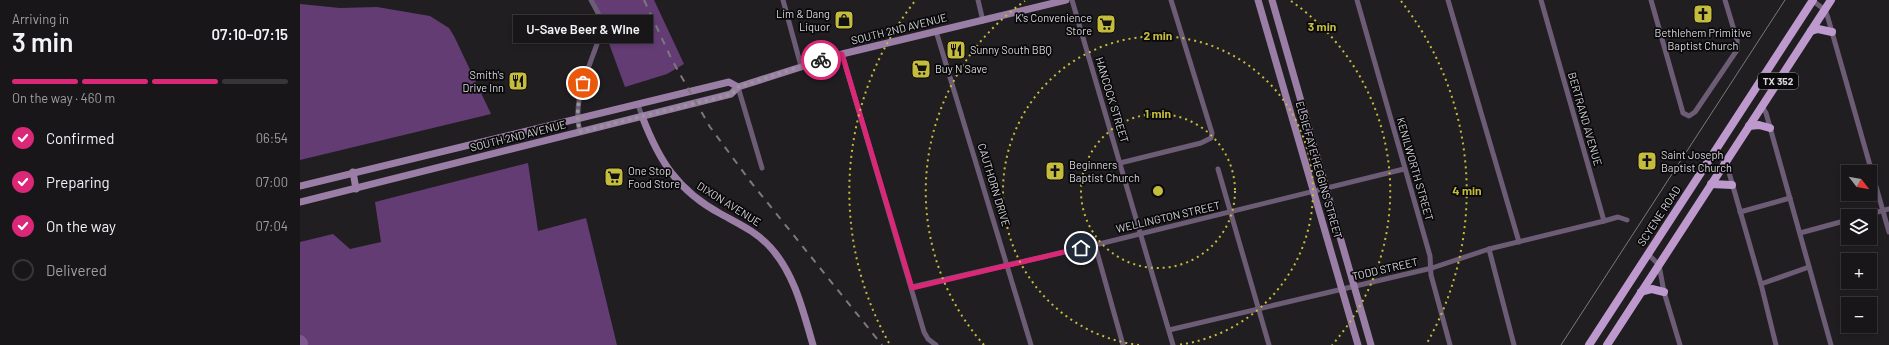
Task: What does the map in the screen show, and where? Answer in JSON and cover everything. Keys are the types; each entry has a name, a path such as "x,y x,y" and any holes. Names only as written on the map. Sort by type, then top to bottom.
{"main road":[{"name":"SOUTH 2ND AVENUE","path":"300,202 732,94 738,87 842,54 1066,0"},
{"name":"ELSIE FAYE HEGGINS STREET","path":"1258,0 1296,126 1312,190 1358,345"},
{"name":"ELSIE FAYE HEGGINS STREET","path":"1272,0 1371,345"},
{"name":"SCYENE ROAD","path":"1589,345 1813,0"},
{"name":"TX 352","path":"1607,345 1831,0"},
{"path":"1262,17 1275,12"},
{"path":"1811,31 1818,29 1832,32"},
{"name":"SOUTH 2ND AVENUE","path":"300,186 729,82 738,87"},
{"name":"DIXON AVENUE","path":"642,116 653,145 666,167 679,184 696,200 757,234 771,247 791,277 798,294 813,345"},
{"path":"1749,126 1758,125 1770,128"},
{"path":"353,172 356,188"},
{"path":"1711,184 1732,186"},
{"path":"1641,292 1652,289 1664,292"}],"street":[{"path":"580,132 576,119 577,106 584,80 600,37 600,20 591,0"},
{"path":"783,0 801,66"},
{"path":"978,0 983,21"},
{"name":"HANCOCK STREET","path":"1072,0 1173,345"},
{"path":"1120,163 1201,143 1211,138 1212,133 1171,0"},
{"name":"KENILWORTH STREET","path":"1357,0 1432,268 1431,275 1450,345"},
{"path":"1448,0 1519,242"},
{"name":"BERTRAND AVENUE","path":"1540,0 1604,221"},
{"path":"1651,0 1683,113 1689,116 1695,112 1737,50 1737,40 1725,0"},
{"path":"1813,0 1825,10 1889,232"},
{"name":"CAUTHORN DRIVE","path":"936,31 1008,264 1031,345"},
{"path":"842,54 924,332 928,339 936,345"},
{"path":"738,87 762,168"},
{"name":"DIXON AVENUE","path":"638,105 642,116"},
{"path":"1762,106 1770,128 1831,345"},
{"path":"1713,153 1726,162 1761,284 1776,345"},
{"path":"1218,169 1269,345"},
{"name":"WELLINGTON STREET","path":"912,288 1008,264 1095,245 1312,190 1404,169"},
{"path":"1740,212 1790,198"},
{"path":"1877,212 1889,209"},
{"path":"1604,221 1618,217 1627,220"},
{"name":"TODD STREET","path":"1169,330 1432,268 1489,249 1604,221"},
{"path":"1800,233 1841,222"},
{"path":"1095,245 1123,345"},
{"path":"1489,249 1514,345"},
{"path":"1648,254 1659,265 1664,292 1680,345"},
{"path":"1761,284 1809,267"}],"shaded area":[{"path":"593,0 654,0 684,64 667,74 625,87"},
{"path":"300,4 340,8 377,7 430,16 449,28 454,36 491,114 300,160"},
{"path":"528,163 538,231 586,218 617,345 300,345 300,242 333,234 350,249 381,242 375,202"}],"waterway":[{"path":"300,341 302,343 300,345"}],"tram line":[{"path":"1561,345 1785,0"}],"railway":[{"path":"644,0 672,60 710,127 750,181 882,345"}],"way so far":[{"path":"583,83 581,96 577,106 576,119 580,132 732,94 738,87 821,60"}],"place":[{"name":"Bethlehem Primitive Baptist Church","path":"1703,14"},
{"name":"Lim & Dang Liquor","path":"844,20"},
{"name":"K's Convenience Store","path":"1106,24"},
{"name":"Sunny South BBQ","path":"956,50"},
{"name":"Buy N Save","path":"921,69"},
{"name":"Smith's Drive Inn","path":"518,81"},
{"name":"U-Save Beer & Wine","path":"583,83"},
{"name":"Saint Joseph Baptist Church","path":"1647,161"},
{"name":"Beginners Baptist Church","path":"1055,171"},
{"name":"One Stop Food Store","path":"614,177"}],"route":[{"path":"821,60 842,54 912,288 1008,264 1081,248"}]}
